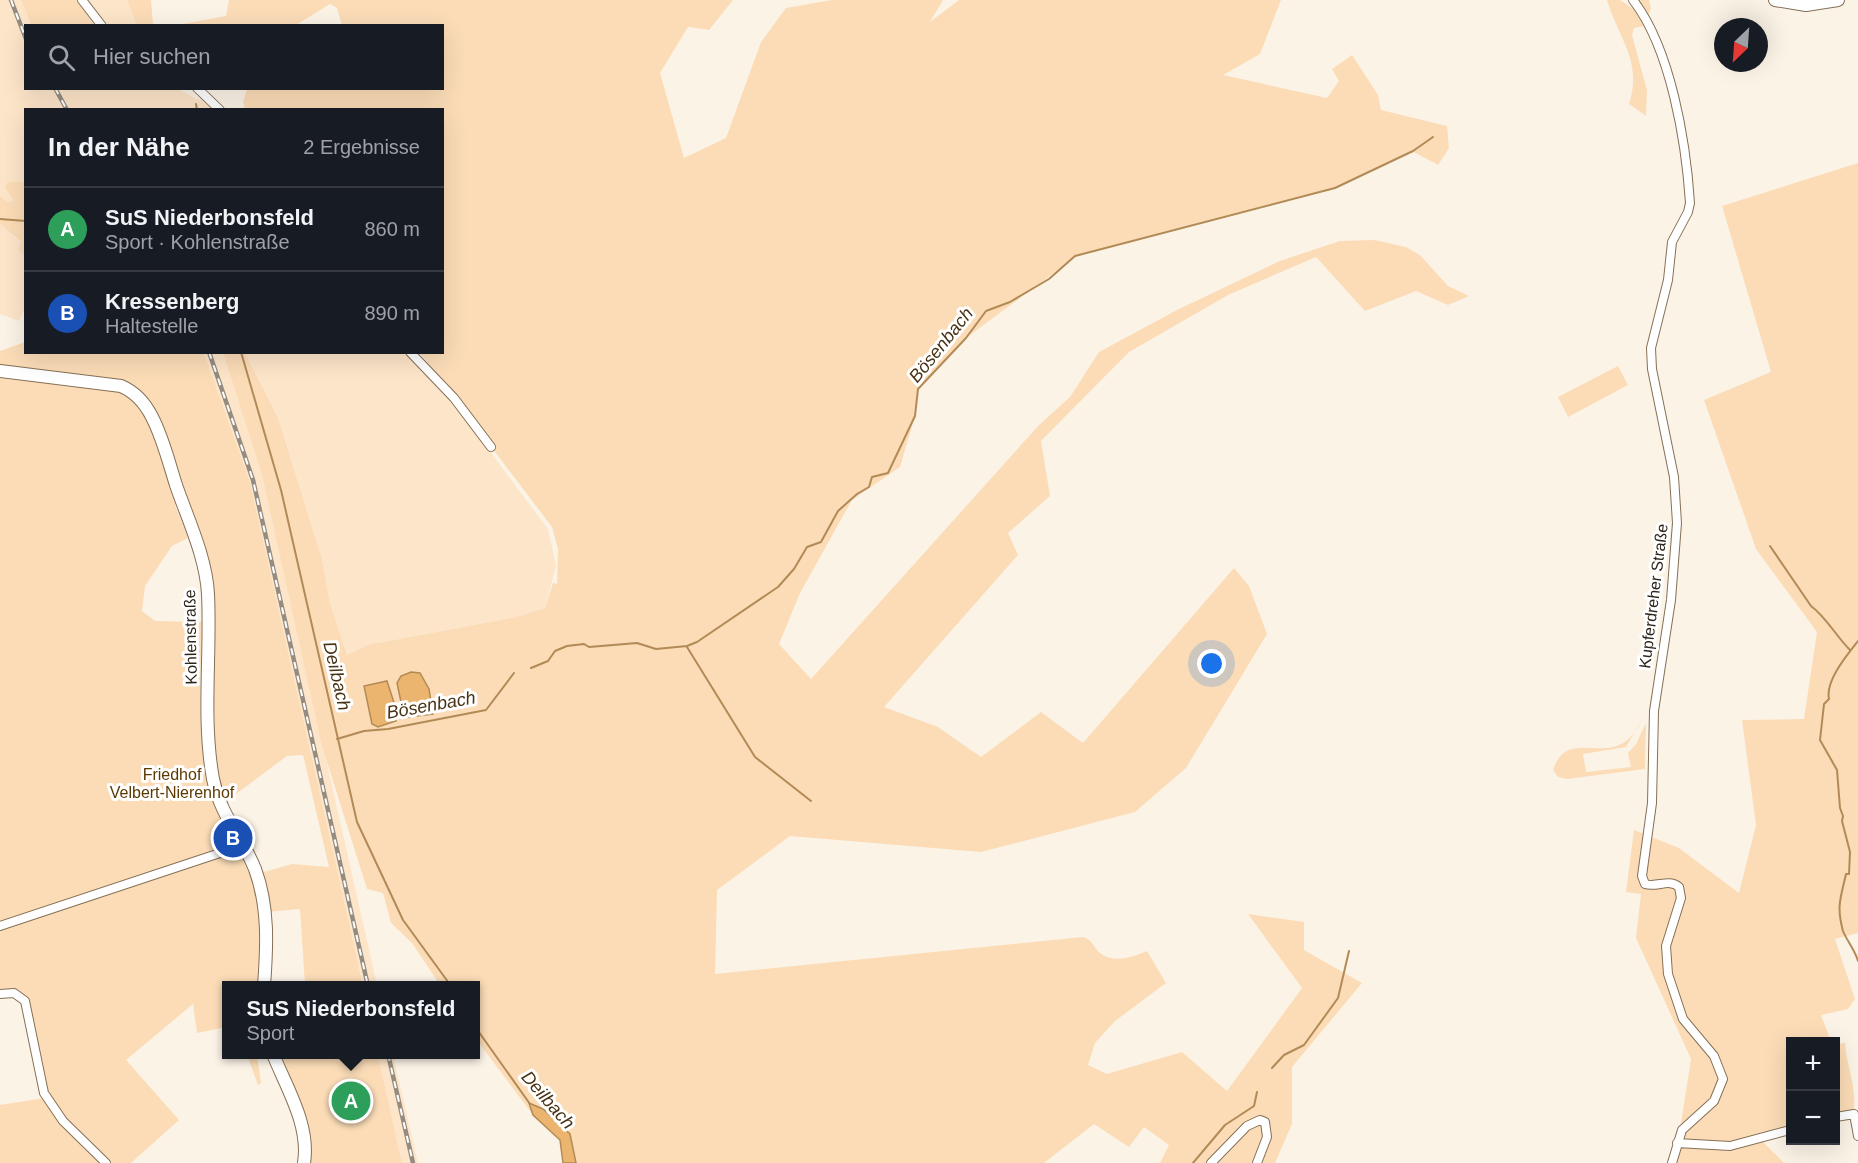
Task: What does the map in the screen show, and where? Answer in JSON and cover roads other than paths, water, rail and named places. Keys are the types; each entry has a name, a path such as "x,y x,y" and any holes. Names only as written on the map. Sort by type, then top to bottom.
{"main road":[{"path":"1775,0 1806,5 1838,0"},
{"name":"Kohlenstraße","path":"0,371 113,384 136,395 152,417 203,562 208,592 207,712 210,756 217,798 226,819 255,870 263,905 267,947 264,981"},
{"path":"275,1059 303,1126 306,1141 304,1163"}],"street":[{"path":"82,0 100,24"},
{"name":"Kupferdreher Straße","path":"1634,0 1657,44 1677,109 1690,203 1688,212 1672,242 1666,290 1651,348 1652,369 1674,477 1677,523 1671,600 1654,711 1653,803 1642,876 1645,884 1650,886 1671,883 1679,887 1681,898 1666,946 1668,974 1683,1019 1714,1056 1723,1079 1719,1094 1682,1130 1672,1163"},
{"path":"199,90 218,108"},
{"path":"412,354 454,398 491,447"},
{"path":"0,926 226,852 242,844"},
{"path":"0,994 14,993 25,1001 44,1093 63,1121 106,1163"},
{"path":"1840,1116 1854,1114 1858,1136"},
{"path":"1211,1163 1247,1126 1260,1120 1265,1122 1268,1131 1257,1163"},
{"path":"1677,1143 1731,1146 1786,1131"}],"water":[{"path":"411,672 420,673 429,689 433,714 408,717 402,707 397,683 401,676"},
{"path":"387,681 398,715 396,721 378,727 372,724 364,686"},
{"path":"529,1103 543,1109 570,1134 576,1163 563,1163 560,1140 533,1115"}],"waterway":[{"path":"196,104 197,108"},
{"name":"Bösenbach","path":"531,668 548,661 555,651 567,646 584,644 589,647 637,643 656,649 687,646 697,642 778,587 794,569 807,547 821,542 838,511 857,494 869,487 872,477 888,473 915,416 918,389 966,338 986,311 1010,302 1049,279 1075,256 1335,188 1413,151 1433,137"},
{"name":"Deilbach","path":"0,219 24,221"},
{"name":"Deilbach","path":"242,354 281,490 357,822 403,920 447,981"},
{"path":"1770,546 1811,606 1850,650"},
{"path":"1858,641 1838,668 1830,684 1829,699 1824,704 1820,740 1837,770 1842,821 1850,852 1849,874 1846,874 1842,889 1840,915 1843,931 1858,961"},
{"path":"687,647 755,757 811,801"},
{"name":"Bösenbach","path":"337,739 364,731 388,729 486,710 514,673"},
{"path":"1272,1068 1284,1055 1304,1045 1338,998 1349,951"},
{"name":"Deilbach","path":"480,1034 530,1104"},
{"path":"1193,1163 1225,1125 1254,1106 1257,1092"}],"railway":[{"path":"11,0 24,34"},
{"path":"56,90 66,108"},
{"path":"210,354 253,480 367,981"},
{"path":"389,1059 413,1163"}],"place":[{"name":"Kressenberg","path":"233,838"},
{"name":"SuS Niederbonsfeld","path":"351,1101"}],"park label":[{"name":"Friedhof Velbert-Nierenhof","path":"172,783"}]}
